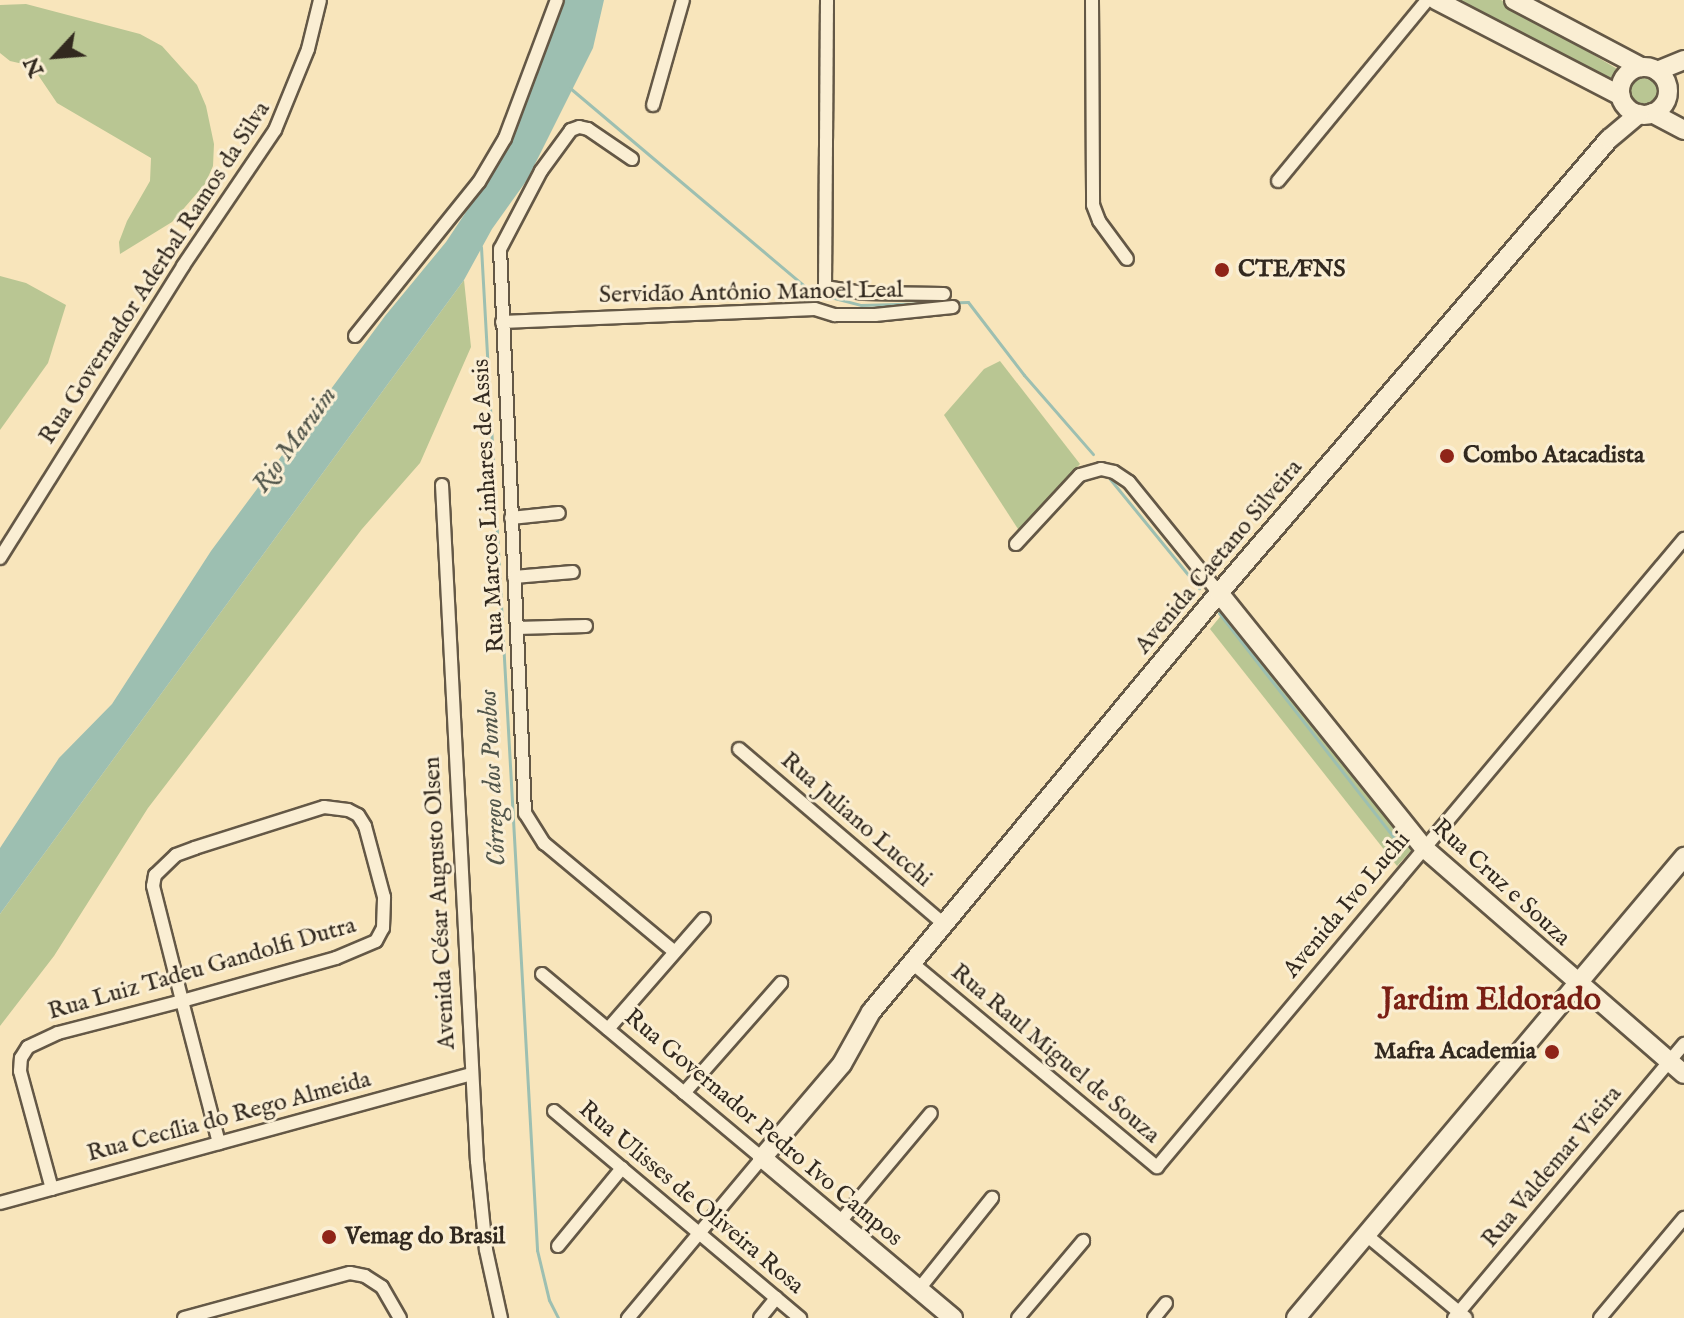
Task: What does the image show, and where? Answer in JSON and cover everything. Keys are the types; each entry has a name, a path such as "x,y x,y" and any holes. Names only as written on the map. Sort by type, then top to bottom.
{"main road":[{"path":"1436,0 1646,114 1684,130"},
{"path":"1514,0 1663,80"},
{"path":"1663,80 1684,62"},
{"path":"1646,114 1666,99 1663,80"},
{"name":"Avenida Caetano Silveira","path":"1609,139 1622,99 1622,81 1663,80"},
{"name":"Avenida Caetano Silveira","path":"762,1158 842,1064 871,1012 1219,593 1609,139 1646,114"},
{"name":"Rua Cruz e Souza","path":"1219,593 1424,848 1684,1074"},
{"path":"1296,1318 1684,857"},
{"name":"Rua Governador Pedro Ivo Campos","path":"762,1158 953,1318"}],"street":[{"name":"Rua Governador Aderbal Ramos da Silva","path":"0,558 183,266 275,130 308,49 320,0"},
{"path":"355,336 479,182 505,138 557,0"},
{"path":"653,105 683,0"},
{"path":"815,307 824,289 827,0"},
{"path":"1092,0 1094,213 1127,259"},
{"path":"1278,181 1427,0"},
{"name":"Rua Marcos Linhares de Assis","path":"632,159 588,129 579,127 569,132 541,171 500,249 514,577 528,820 544,843 675,952"},
{"path":"824,289 944,294"},
{"name":"Servidão Antônio Manoel Leal","path":"502,322 815,307 835,315 875,315 953,307"},
{"path":"1016,544 1080,475 1101,469 1114,472 1129,482 1219,593"},
{"name":"Avenida César Augusto Olsen","path":"442,485 471,1074 484,1236 501,1318"},
{"path":"511,518 559,513"},
{"name":"Avenida Ivo Luchi","path":"1168,1152 1684,539"},
{"path":"514,577 573,572"},
{"path":"517,628 586,626"},
{"name":"Rua Juliano Lucchi","path":"739,749 944,924"},
{"name":"Rua Luiz Tadeu Gandolfi Dutra","path":"52,1189 20,1071 21,1058 28,1047 58,1033 182,1001 362,949 376,941 383,928 384,897 365,826 358,815 348,810 324,807 176,855 162,865 153,886 182,1001"},
{"path":"608,1029 704,919"},
{"name":"Rua Raul Miguel de Souza","path":"912,963 1157,1167 1168,1152"},
{"name":"Rua Governador Pedro Ivo Campos","path":"542,974 762,1158"},
{"path":"684,1093 781,983"},
{"path":"182,1001 219,1143"},
{"name":"Rua Valdemar Vieira","path":"1459,1316 1684,1044"},
{"name":"Rua Cecília do Rego Almeida","path":"0,1203 471,1074"},
{"name":"Rua Ulisses de Oliveira Rosa","path":"554,1111 800,1318"},
{"path":"839,1223 931,1113"},
{"path":"628,1318 762,1158"},
{"path":"558,1246 622,1168"},
{"path":"919,1289 992,1198"},
{"path":"1600,1318 1684,1218"},
{"path":"1365,1234 1459,1316"},
{"path":"1018,1318 1083,1241"},
{"path":"184,1318 350,1273 374,1281 390,1297 400,1318"},
{"path":"760,1318 776,1298"},
{"path":"1154,1318 1166,1303"}],"green space":[{"path":"1448,0 1501,0 1619,70 1611,83"},
{"path":"26,4 140,34 162,46 197,85 206,106 214,144 213,166 205,184 172,222 120,254 119,242 127,221 150,181 151,158 57,103 32,66 10,61 0,53 0,5"},
{"path":"1644,74 1656,79 1661,91 1656,103 1644,108 1632,103 1627,91 1632,79"},
{"path":"0,276 26,283 66,305 48,363 0,430"},
{"path":"464,280 471,347 420,463 362,529 148,808 54,956 0,1026 0,914"},
{"path":"1000,361 1080,464 1020,532 944,415 984,369"},
{"path":"1224,612 1417,844 1397,866 1210,629"}],"water":[{"name":"Rio Maruim","path":"562,0 604,0 593,48 527,180 492,229 464,280 0,914 0,848 59,758 112,704 211,551 385,316 446,242 478,194 522,116"}],"waterway":[{"path":"570,88 811,292 861,305 968,302 1024,375 1093,454"},
{"name":"Córrego dos Pombos","path":"481,247 537,1250 549,1300 558,1318"},
{"path":"1110,479 1199,588"},
{"path":"1219,613 1403,849"}],"place":[{"name":"CTE/FNS","path":"1222,270"},
{"name":"Combo Atacadista","path":"1447,456"},
{"name":"Mafra Academia","path":"1552,1052"},
{"name":"Vemag do Brasil","path":"329,1237"}],"district":[{"name":"Jardim Eldorado","path":"1491,1001"}]}
